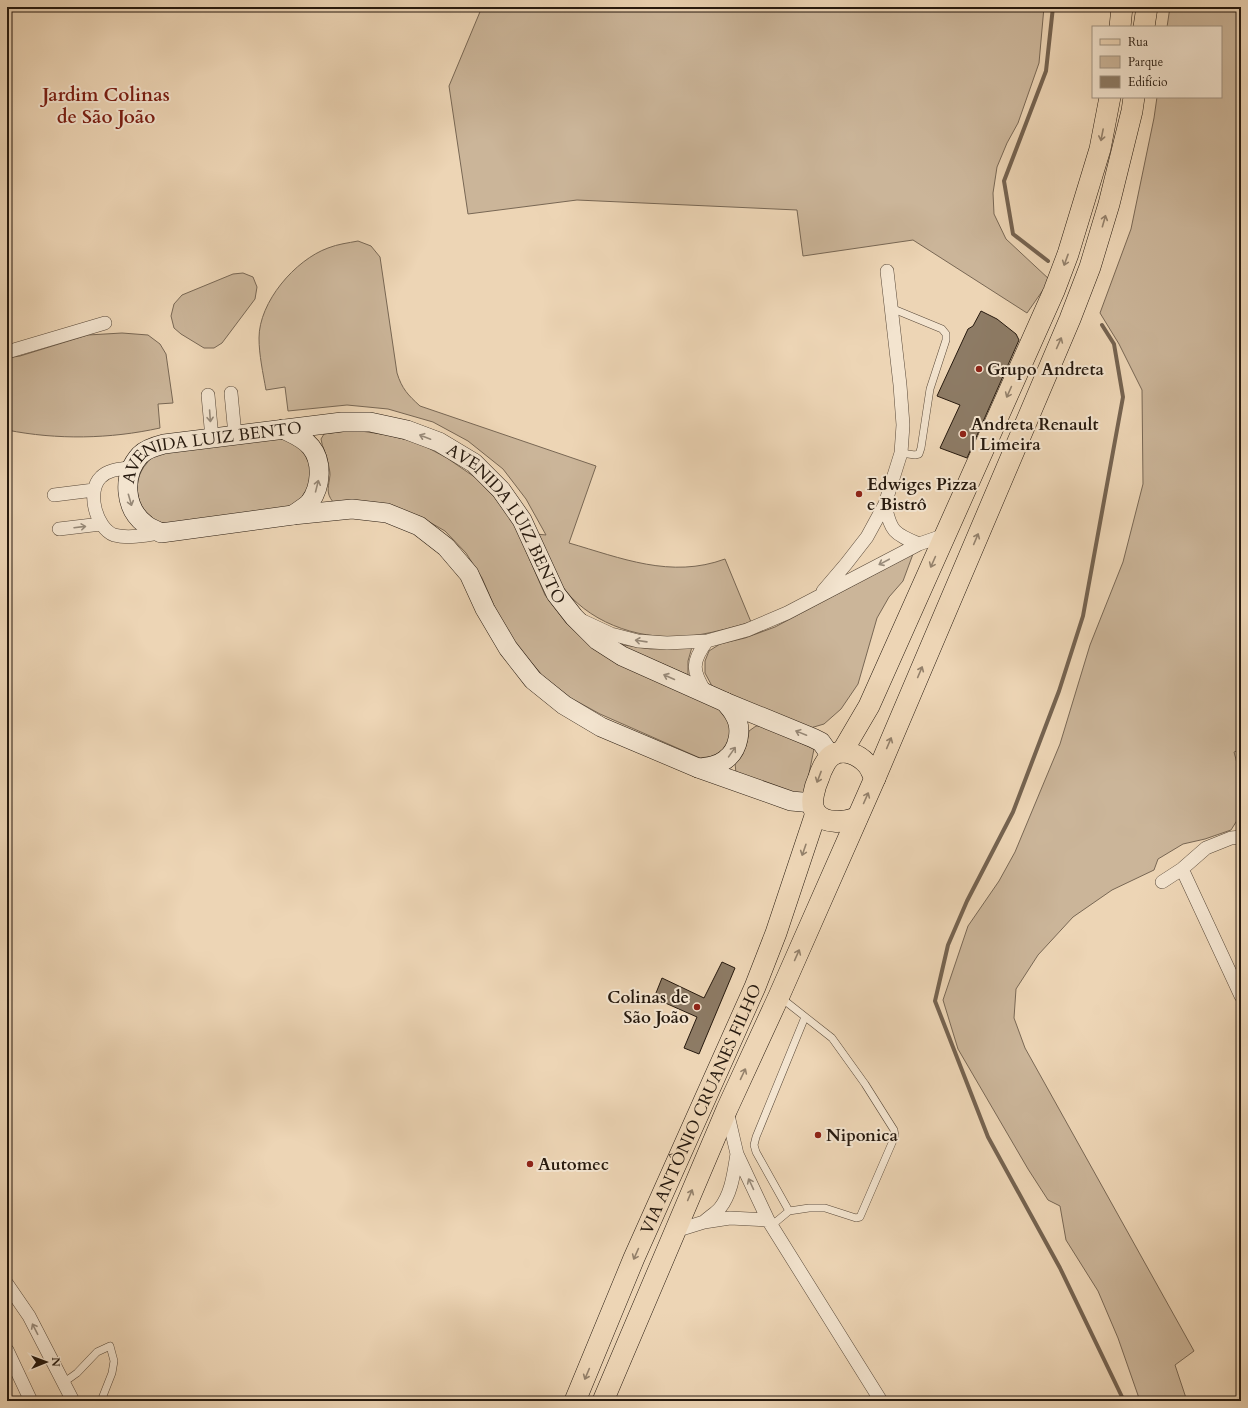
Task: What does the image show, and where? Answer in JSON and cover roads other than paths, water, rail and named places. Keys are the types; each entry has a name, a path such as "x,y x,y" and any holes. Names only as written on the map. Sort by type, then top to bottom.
{"main road":[{"path":"1120,26 1122,7"},
{"path":"1144,26 1147,7"},
{"path":"1110,98 1100,150 1068,254 1054,291 869,706 837,754 822,769 816,785 815,808 825,819 835,822 846,822 857,818 875,778 1070,319 1090,267 1109,204 1134,98"},
{"path":"837,754 857,756 868,765 875,778"},
{"name":"VIA ANTÔNIO CRUANES FILHO","path":"575,1401 634,1258 755,987 776,933 815,808"},
{"name":"VIA ANTÔNIO CRUANES FILHO","path":"603,1401 727,1109 779,996 857,818"}],"street":[{"path":"818,597 867,537 885,504 901,453 903,425 900,385 887,271"},
{"path":"7,352 105,323"},
{"path":"231,393 235,435"},
{"path":"208,395 212,438"},
{"name":"AVENIDA LUIZ BENTO","path":"161,533 144,524 133,510 128,498 128,482 133,467 140,455 151,448 164,444 342,422 370,422 408,430 433,439 474,463 501,490 522,520 556,594 574,617 597,640 622,656 725,702 813,738 837,754"},
{"path":"283,429 300,437 312,447 318,462 319,476 317,490 309,503 293,515"},
{"path":"133,467 113,470 100,477 94,490 94,508 101,524 113,534 126,537 293,515 352,509 387,513 420,526 446,547 468,574 485,609 508,648 533,680 564,704 601,727 698,768 815,808"},
{"path":"54,495 94,490"},
{"path":"885,504 888,522 896,532 904,538 919,544"},
{"path":"59,529 101,524"},
{"path":"574,617 612,634 638,641 667,643 708,640 747,630 787,613 919,544 945,535"},
{"path":"706,693 697,679 695,665 699,651 708,640"},
{"path":"698,768 712,766 726,759 734,749 739,736 738,723 734,714 725,702"},
{"path":"1162,882 1182,869 1206,848 1231,838 1241,837"},
{"path":"1182,869 1241,996"},
{"path":"727,1109 737,1154 770,1223 881,1401"},
{"path":"704,1222 720,1208 727,1195 737,1154"},
{"path":"675,1231 704,1222 730,1218 770,1223"},
{"path":"7,1284 29,1316 73,1401"},
{"path":"7,1350 31,1401"}],"lane":[{"path":"891,308 942,328 946,334 946,340 930,389 919,454 915,455 901,453"},
{"path":"770,1223 789,1211 809,1208 825,1208 856,1218 860,1217 895,1136 894,1130 887,1118 832,1038 779,996"},
{"path":"789,1211 756,1152 754,1145 805,1017"},
{"path":"63,1383 77,1373 97,1352 110,1346 114,1360 112,1373 101,1401"}],"waterway":[{"path":"1048,261 1013,234 1004,181 1046,71 1053,7"},
{"path":"1102,325 1114,344 1123,397 1083,616 1059,691 1013,812 967,901 948,945 935,1001 988,1137 1060,1268 1124,1401"}],"place":[{"name":"Grupo Andreta","path":"979,369"},
{"name":"Andreta Renault | Limeira","path":"963,434"},
{"name":"Edwiges Pizza e Bistrô","path":"859,494"},
{"name":"Colinas de São João","path":"697,1007"},
{"name":"Niponica","path":"818,1135"},
{"name":"Automec","path":"530,1164"}],"district":[{"name":"Jardim Colinas de São João","path":"106,105"}]}
